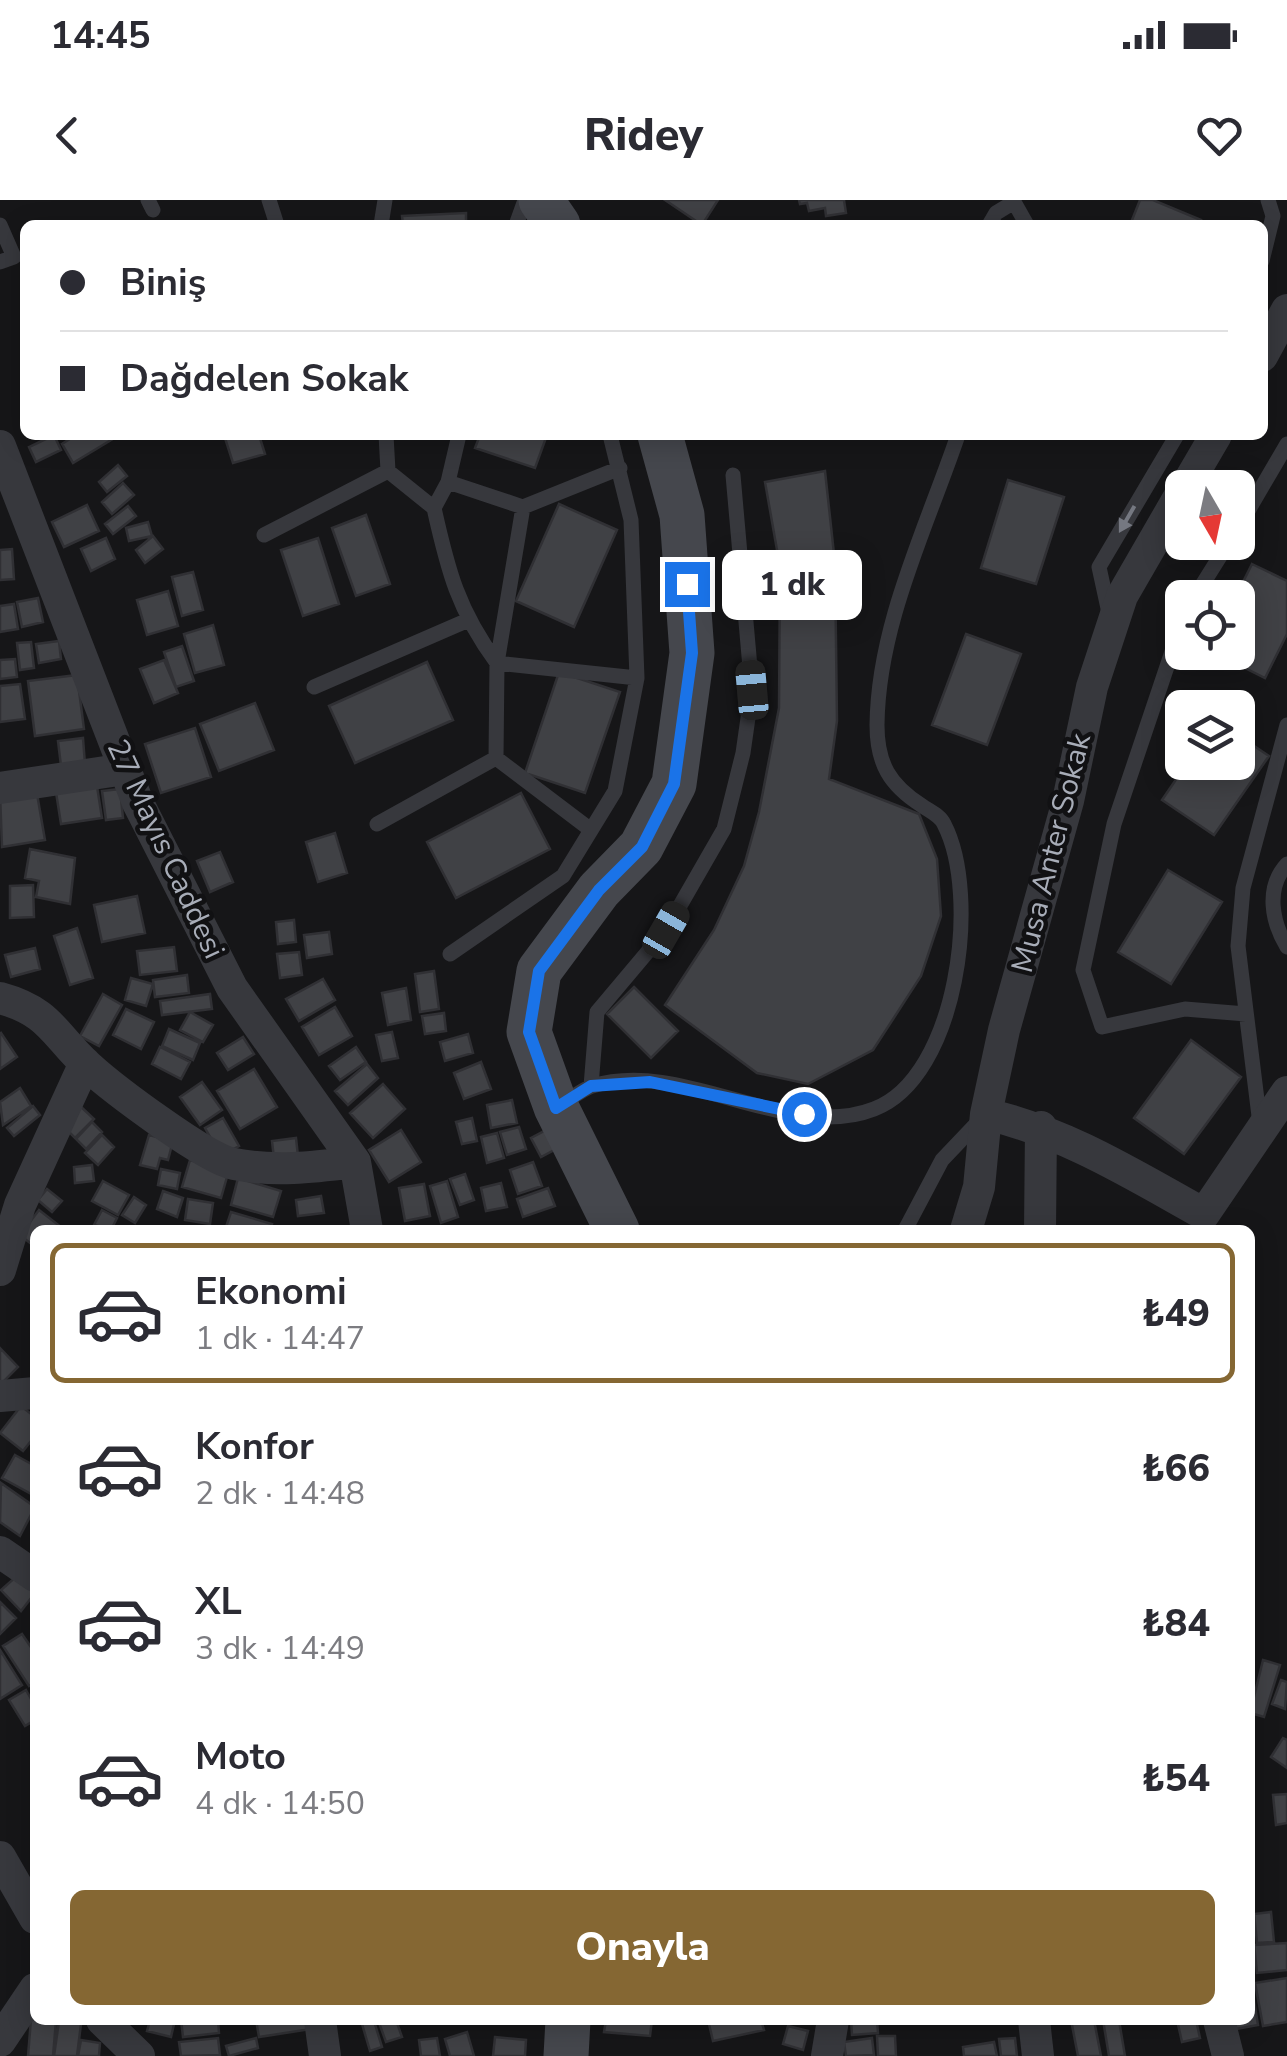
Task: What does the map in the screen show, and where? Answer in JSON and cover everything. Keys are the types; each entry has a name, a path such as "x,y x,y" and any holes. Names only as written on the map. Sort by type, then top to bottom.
{"street":[{"path":"1268,345 1287,310"},
{"path":"615,1225 573,1097 529,1032 539,971 599,890 642,847 674,784 692,653 682,515 661,440"},
{"name":"Musa Anter Sokak","path":"1196,470 1213,440"},
{"name":"27 Mayıs Caddesi","path":"4,467 125,769 232,988 356,1162 365,1225"},
{"name":"Musa Anter Sokak","path":"968,1225 979,1187 986,1114 1004,1030 1068,801 1092,687 1122,596 1165,522"},
{"path":"0,788 125,769"},
{"path":"0,998 50,1020 85,1063 130,1100 228,1164 279,1170 356,1162"},
{"path":"0,1270 20,1205 85,1063"},
{"path":"986,1114 1041,1127 1088,1148 1204,1214 1287,1092"},
{"path":"1040,1225 1041,1127"},
{"path":"0,1396 30,1393"},
{"path":"0,1552 30,1573"},
{"path":"0,1857 30,1909"},
{"path":"0,2041 30,1996"},
{"path":"107,2025 139,2056"},
{"path":"321,2025 325,2056"},
{"path":"566,2056 568,2025"},
{"path":"827,2056 832,2025"},
{"path":"1035,2025 1038,2056"},
{"path":"1221,2025 1228,2056"}],"lane":[{"path":"1268,200 1273,216 1268,236"},
{"path":"992,220 996,213 1014,202 1024,220"},
{"path":"0,226 14,258 0,262"},
{"path":"386,440 388,471 434,508 450,579 466,620 496,663 637,678"},
{"path":"434,508 448,482 457,440"},
{"path":"450,954 563,876 615,791 637,678 631,520 612,440"},
{"path":"733,475 752,690 743,754 724,829 666,930 597,1012 573,1097 650,1082 832,1119 877,1108 908,1086 939,1042 959,946 961,869 942,820 894,788 882,766 877,728 881,655 956,440"},
{"path":"1112,626 1099,567 1174,440"},
{"path":"1255,499 1287,444"},
{"path":"448,482 523,508 620,468"},
{"path":"264,535 388,471"},
{"path":"496,758 496,663 523,508"},
{"path":"314,687 466,620"},
{"path":"1166,670 1114,824 1083,970 1102,1027 1185,1009 1246,1014"},
{"path":"1261,1133 1238,946 1243,888 1287,725"},
{"path":"496,758 591,830"},
{"path":"377,824 496,758"},
{"path":"1287,864 1278,874 1272,922 1287,947"},
{"path":"909,1225 942,1160 986,1114"}],"building":[{"path":"665,200 718,200 705,220 695,220"},
{"path":"799,200 844,200 846,213 826,216 825,208 809,211 807,203 800,204"},
{"path":"1140,200 1153,200 1201,220 1132,220"},
{"path":"466,213 466,220 402,220 402,216"},
{"path":"44,440 56,440 61,450 36,462 29,447"},
{"path":"68,440 111,440 73,463 62,444"},
{"path":"226,440 261,440 265,454 233,463"},
{"path":"478,440 545,440 535,468 475,448"},
{"path":"118,465 127,476 107,492 99,482"},
{"path":"825,471 835,563 837,721 829,779 919,814 937,859 941,916 921,976 873,1050 808,1084 757,1073 665,1005 714,930 744,866 779,708 780,567 765,482"},
{"path":"1008,480 1064,497 1036,584 981,568"},
{"path":"123,483 134,495 112,514 102,502"},
{"path":"559,504 617,530 574,627 516,601"},
{"path":"87,505 99,531 64,547 52,522"},
{"path":"128,506 136,516 113,534 105,524"},
{"path":"366,515 390,584 356,596 332,528"},
{"path":"148,522 152,536 129,541 126,528"},
{"path":"153,536 163,549 145,563 136,550"},
{"path":"106,538 115,559 91,571 81,549"},
{"path":"318,538 339,604 303,616 281,550"},
{"path":"12,549 14,579 0,580 0,550"},
{"path":"1252,564 1287,581 1287,634 1265,678 1249,670 1255,670 1255,580 1244,580"},
{"path":"193,572 203,610 182,616 172,577"},
{"path":"168,591 178,626 147,635 137,600"},
{"path":"38,598 43,622 22,627 17,602"},
{"path":"14,604 18,629 0,632 0,606"},
{"path":"213,625 224,665 195,673 184,634"},
{"path":"966,634 1021,654 987,745 932,725"},
{"path":"59,641 61,659 39,663 36,644"},
{"path":"31,642 34,668 20,670 17,643"},
{"path":"182,646 194,681 176,687 164,652"},
{"path":"15,659 17,677 0,679 0,660"},
{"path":"164,660 178,693 154,703 140,669"},
{"path":"427,662 453,720 355,763 329,706"},
{"path":"559,672 620,692 585,793 525,773"},
{"path":"77,675 84,729 35,736 28,681"},
{"path":"20,684 25,719 0,722 0,686"},
{"path":"255,703 274,750 219,771 200,724"},
{"path":"195,728 211,777 161,793 145,744"},
{"path":"83,738 85,764 61,766 58,741"},
{"path":"1255,747 1269,756 1255,776"},
{"path":"96,780 102,818 61,824 55,786"},
{"path":"1176,780 1252,780 1214,835 1162,800"},
{"path":"36,788 45,840 2,847 0,794"},
{"path":"120,789 123,818 106,820 102,791"},
{"path":"521,793 550,849 456,898 427,842"},
{"path":"335,833 347,873 318,882 306,842"},
{"path":"30,849 75,858 70,904 36,897 39,881 25,878"},
{"path":"220,852 233,882 210,892 197,861"},
{"path":"1168,870 1222,902 1171,984 1118,952"},
{"path":"33,885 34,917 10,918 10,886"},
{"path":"137,896 145,933 102,942 94,905"},
{"path":"294,920 296,942 278,944 276,922"},
{"path":"77,928 93,978 70,985 54,936"},
{"path":"329,932 332,954 307,958 304,935"},
{"path":"174,947 177,971 140,975 137,951"},
{"path":"35,948 40,969 11,977 5,955"},
{"path":"299,952 302,975 280,978 277,954"},
{"path":"434,971 439,1009 420,1012 415,974"},
{"path":"187,975 189,993 155,997 153,980"},
{"path":"131,978 153,984 146,1006 125,1000"},
{"path":"323,979 335,1000 299,1021 286,999"},
{"path":"634,987 678,1031 651,1058 607,1014"},
{"path":"406,988 411,1020 388,1025 382,993"},
{"path":"103,994 122,1005 99,1046 80,1036"},
{"path":"210,994 212,1009 162,1015 160,1001"},
{"path":"335,1007 352,1036 319,1055 302,1027"},
{"path":"126,1009 154,1022 141,1049 113,1035"},
{"path":"190,1012 213,1025 203,1042 180,1030"},
{"path":"444,1013 446,1031 425,1034 422,1016"},
{"path":"169,1029 200,1043 193,1060 162,1046"},
{"path":"392,1032 398,1058 382,1061 376,1035"},
{"path":"0,1034 17,1057 0,1069"},
{"path":"468,1034 473,1053 445,1061 440,1042"},
{"path":"243,1037 254,1054 228,1070 217,1053"},
{"path":"1191,1040 1241,1077 1184,1154 1134,1118"},
{"path":"160,1047 190,1062 181,1079 152,1064"},
{"path":"356,1047 366,1062 340,1080 329,1066"},
{"path":"481,1062 491,1089 464,1099 454,1073"},
{"path":"367,1064 378,1078 348,1105 335,1091"},
{"path":"254,1069 277,1107 240,1129 217,1091"},
{"path":"202,1082 222,1110 200,1125 180,1097"},
{"path":"383,1084 405,1109 373,1138 350,1113"},
{"path":"20,1088 31,1106 3,1125 0,1102"},
{"path":"512,1100 517,1123 491,1128 487,1105"},
{"path":"78,1104 94,1119 75,1138 60,1123"},
{"path":"33,1106 40,1115 14,1136 7,1128"},
{"path":"223,1118 239,1146 221,1156 205,1128"},
{"path":"472,1118 477,1141 462,1144 456,1122"},
{"path":"92,1122 102,1132 86,1149 76,1139"},
{"path":"519,1127 526,1149 507,1155 500,1132"},
{"path":"548,1129 558,1148 541,1157 531,1138"},
{"path":"401,1130 421,1162 389,1182 369,1150"},
{"path":"497,1133 504,1158 487,1163 481,1137"},
{"path":"102,1135 114,1147 98,1165 85,1153"},
{"path":"149,1135 173,1141 168,1160 160,1158 157,1169 140,1165"},
{"path":"296,1138 298,1156 274,1159 272,1141"},
{"path":"190,1160 229,1170 221,1198 182,1187"},
{"path":"533,1162 542,1186 518,1194 510,1170"},
{"path":"92,1165 94,1181 75,1183 74,1167"},
{"path":"161,1169 180,1173 177,1189 158,1185"},
{"path":"465,1174 474,1200 460,1205 450,1179"},
{"path":"238,1178 281,1191 273,1217 231,1205"},
{"path":"103,1181 129,1195 118,1215 92,1201"},
{"path":"447,1181 458,1217 441,1223 430,1186"},
{"path":"501,1183 507,1207 486,1211 481,1188"},
{"path":"424,1184 430,1216 405,1221 399,1188"},
{"path":"548,1188 555,1206 523,1217 517,1199"},
{"path":"47,1189 62,1201 52,1212 38,1200"},
{"path":"163,1191 183,1198 177,1217 157,1209"},
{"path":"321,1196 324,1213 298,1216 296,1200"},
{"path":"134,1197 146,1205 135,1223 122,1215"},
{"path":"188,1199 213,1203 210,1224 185,1220"},
{"path":"39,1210 58,1225 30,1225 30,1243 20,1235"},
{"path":"102,1210 117,1218 114,1225 94,1225"},
{"path":"231,1212 272,1224 272,1225 227,1225"},
{"path":"0,1348 18,1367 0,1385"},
{"path":"21,1406 30,1413 30,1442 23,1451 0,1433"},
{"path":"15,1455 30,1463 30,1493 2,1478"},
{"path":"1,1483 30,1503 30,1517 20,1536 0,1522"},
{"path":"18,1575 30,1588 30,1599 21,1611 1,1590"},
{"path":"0,1602 16,1618 0,1634"},
{"path":"22,1634 30,1646 30,1685 29,1686 3,1646"},
{"path":"0,1650 22,1685 0,1699"},
{"path":"1263,1660 1280,1665 1264,1717 1255,1714 1255,1693"},
{"path":"1281,1680 1287,1682 1285,1709 1272,1704"},
{"path":"26,1690 30,1697 30,1723 25,1726 9,1700"},
{"path":"1283,1738 1287,1740 1287,1768 1271,1757"},
{"path":"1287,1794 1287,1823 1276,1825 1273,1795"},
{"path":"1271,1912 1274,1942 1257,1943 1255,1914"},
{"path":"1287,1943 1287,1970 1257,1973 1255,1945"},
{"path":"1287,1978 1287,2022 1263,2026 1255,1983"},
{"path":"1255,2007 1258,2025 1236,2029 1235,2025 1255,2025"},
{"path":"31,2025 56,2025 53,2056 28,2056"},
{"path":"58,2025 81,2025 77,2056 54,2056"},
{"path":"149,2025 174,2025 171,2037 147,2031"},
{"path":"182,2025 218,2025 219,2033 183,2037"},
{"path":"257,2025 311,2025 311,2029 259,2037"},
{"path":"362,2025 375,2025 382,2047 370,2051"},
{"path":"380,2025 398,2025 402,2037 386,2042"},
{"path":"605,2025 651,2025 650,2036 604,2032"},
{"path":"709,2025 762,2025 764,2030 713,2041"},
{"path":"851,2025 877,2025 878,2033 852,2035"},
{"path":"1072,2025 1095,2025 1101,2056 1078,2056"},
{"path":"1104,2025 1120,2025 1125,2056 1109,2056"},
{"path":"1178,2025 1197,2025 1200,2038 1182,2042"},
{"path":"788,2026 808,2031 803,2050 783,2044"},
{"path":"467,2032 474,2056 450,2056 445,2039"},
{"path":"877,2036 895,2036 896,2056 878,2056"},
{"path":"495,2037 526,2040 525,2056 493,2056"},
{"path":"218,2038 220,2055 181,2056 179,2042"},
{"path":"256,2038 258,2048 229,2056 226,2046"},
{"path":"437,2038 440,2056 421,2056 419,2040"},
{"path":"872,2038 874,2055 846,2056 844,2042"},
{"path":"1015,2038 1017,2056 1001,2056 999,2039"},
{"path":"81,2040 100,2043 99,2056 78,2056"},
{"path":"994,2042 997,2056 964,2056 963,2047"}],"route":[{"path":"687,584 692,653 674,784 642,847 599,890 539,971 529,1032 556,1108 591,1086 650,1082 804,1114"}]}
